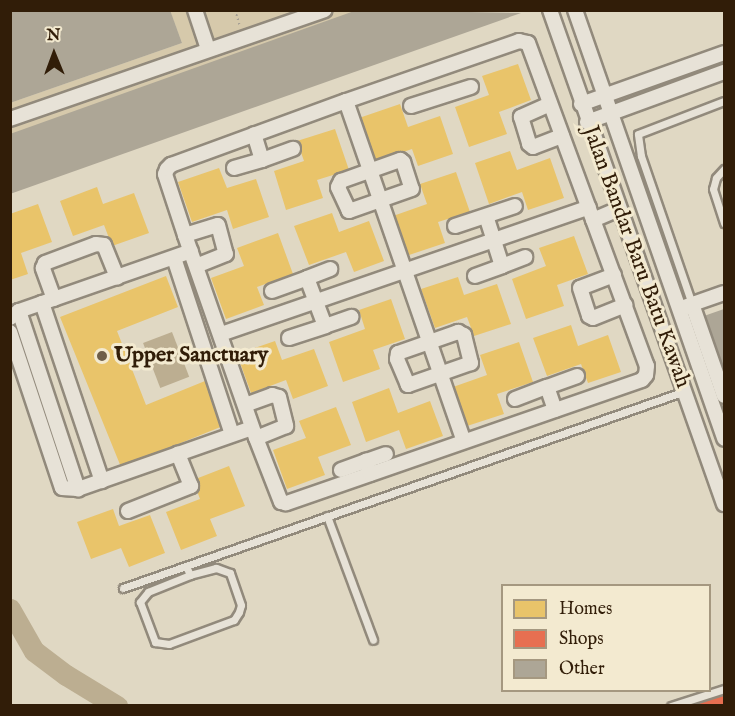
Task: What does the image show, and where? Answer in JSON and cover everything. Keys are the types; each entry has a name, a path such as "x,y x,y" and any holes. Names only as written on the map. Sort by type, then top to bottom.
{"street":[{"path":"195,10 208,50"},
{"path":"10,119 244,38 288,17 325,10"},
{"name":"Jalan Bandar Baru Batu Kawah","path":"550,10 587,122 724,504"},
{"name":"Jalan Bandar Baru Batu Kawah","path":"575,10 686,306 706,383 724,439"},
{"path":"341,470 368,467 465,441 642,380 647,366 528,43 524,41 434,70 254,134 171,165 165,174 254,433 281,502 286,503 368,467 386,454"},
{"path":"581,104 724,53"},
{"path":"434,70 442,97"},
{"path":"587,122 611,111 724,72"},
{"path":"411,106 471,87"},
{"path":"346,101 465,441"},
{"path":"550,104 521,117 529,144 533,147 562,136"},
{"path":"254,134 262,159"},
{"path":"234,168 293,148"},
{"path":"400,160 412,189 381,201 349,212 338,187 341,181 400,160"},
{"path":"589,208 610,186"},
{"path":"455,226 515,206"},
{"path":"221,334 589,208 619,209"},
{"path":"486,216 502,266"},
{"path":"185,235 218,225 227,249 226,254 196,266"},
{"path":"102,481 48,301 43,268 45,263 96,244 104,245 117,278"},
{"path":"78,489 15,314 191,251"},
{"path":"475,276 525,257"},
{"path":"174,258 232,434"},
{"path":"272,291 330,269"},
{"path":"614,275 580,288 589,316 593,318 625,305"},
{"path":"307,278 325,326"},
{"path":"724,293 686,306 724,396"},
{"path":"289,338 351,317"},
{"path":"10,332 62,488 78,489 232,434 254,433 286,426 279,397 272,395 245,405"},
{"path":"458,333 464,335 471,363 441,374 408,384 397,359 398,353 458,333"},
{"path":"515,399 577,376"},
{"path":"685,391 706,383"},
{"path":"547,387 555,410"},
{"path":"128,511 191,486 178,454"}],"lane":[{"path":"686,306 640,156 638,134 724,101"},
{"path":"724,170 716,178 713,189 724,223"},
{"path":"123,588 685,391"},
{"path":"327,516 373,640"},
{"path":"186,566 190,575"},
{"path":"216,568 230,573 242,605 239,612 234,620 169,644 154,642 140,602 148,592 190,575 216,568"},
{"path":"671,705 724,689"}],"path":[{"path":"235,10 244,38"}],"shaded area":[{"path":"170,11 388,11 11,142 10,103 182,43"},
{"path":"172,332 189,377 160,388 143,343"}],"building: Homes":[{"path":"518,64 531,100 499,112 507,134 469,147 455,107 489,95 482,76"},
{"path":"400,104 408,127 440,116 453,154 418,166 412,149 374,162 359,118"},
{"path":"335,129 349,170 317,180 323,198 286,210 274,171 304,161 297,141"},
{"path":"510,151 517,170 550,158 564,198 528,210 522,192 489,204 475,163"},
{"path":"219,168 227,188 256,179 269,217 233,229 227,210 192,222 178,182"},
{"path":"456,172 470,212 438,222 445,243 406,256 393,216 427,204 420,184"},
{"path":"97,187 103,204 134,193 149,233 112,246 104,225 73,236 60,201"},
{"path":"38,204 52,242 21,253 28,274 10,280 10,214"},
{"path":"332,213 339,232 369,221 384,261 354,272 346,252 309,265 294,226"},
{"path":"278,233 293,274 257,287 264,305 226,319 211,278 244,266 237,248"},
{"path":"574,236 588,274 557,285 564,306 526,319 512,279 546,266 539,248"},
{"name":"Upper Sanctuary","path":"166,276 178,307 117,331 146,405 205,381 223,426 121,467 60,317"},
{"path":"458,277 464,295 497,284 511,324 474,336 467,317 435,328 421,289"},
{"path":"391,299 405,339 373,350 380,369 343,382 329,342 365,329 359,310"},
{"path":"571,325 578,346 608,335 621,372 588,383 581,364 547,376 533,338"},
{"path":"275,341 282,360 314,349 328,386 293,399 286,380 251,393 237,354"},
{"path":"519,342 533,382 497,394 504,414 467,426 453,387 487,375 480,355"},
{"path":"389,388 398,413 430,401 443,436 406,449 399,430 366,442 352,402"},
{"path":"336,407 351,445 318,457 325,475 287,489 273,450 306,438 299,421"},
{"path":"229,466 245,506 210,519 217,536 181,550 166,512 200,499 193,480"},
{"path":"113,509 119,526 150,515 165,553 129,567 121,548 91,559 77,522"}],"building: Shops":[{"path":"724,695 724,706 694,706 694,705"}],"building: Other":[{"path":"10,10 170,10 182,43 10,103"},
{"path":"357,10 521,13 10,194 10,134"},
{"path":"724,309 724,384 701,317"}],"waterway":[{"path":"10,609 34,651 66,675 117,706"}],"place":[{"name":"Upper Sanctuary","path":"102,356"}]}
